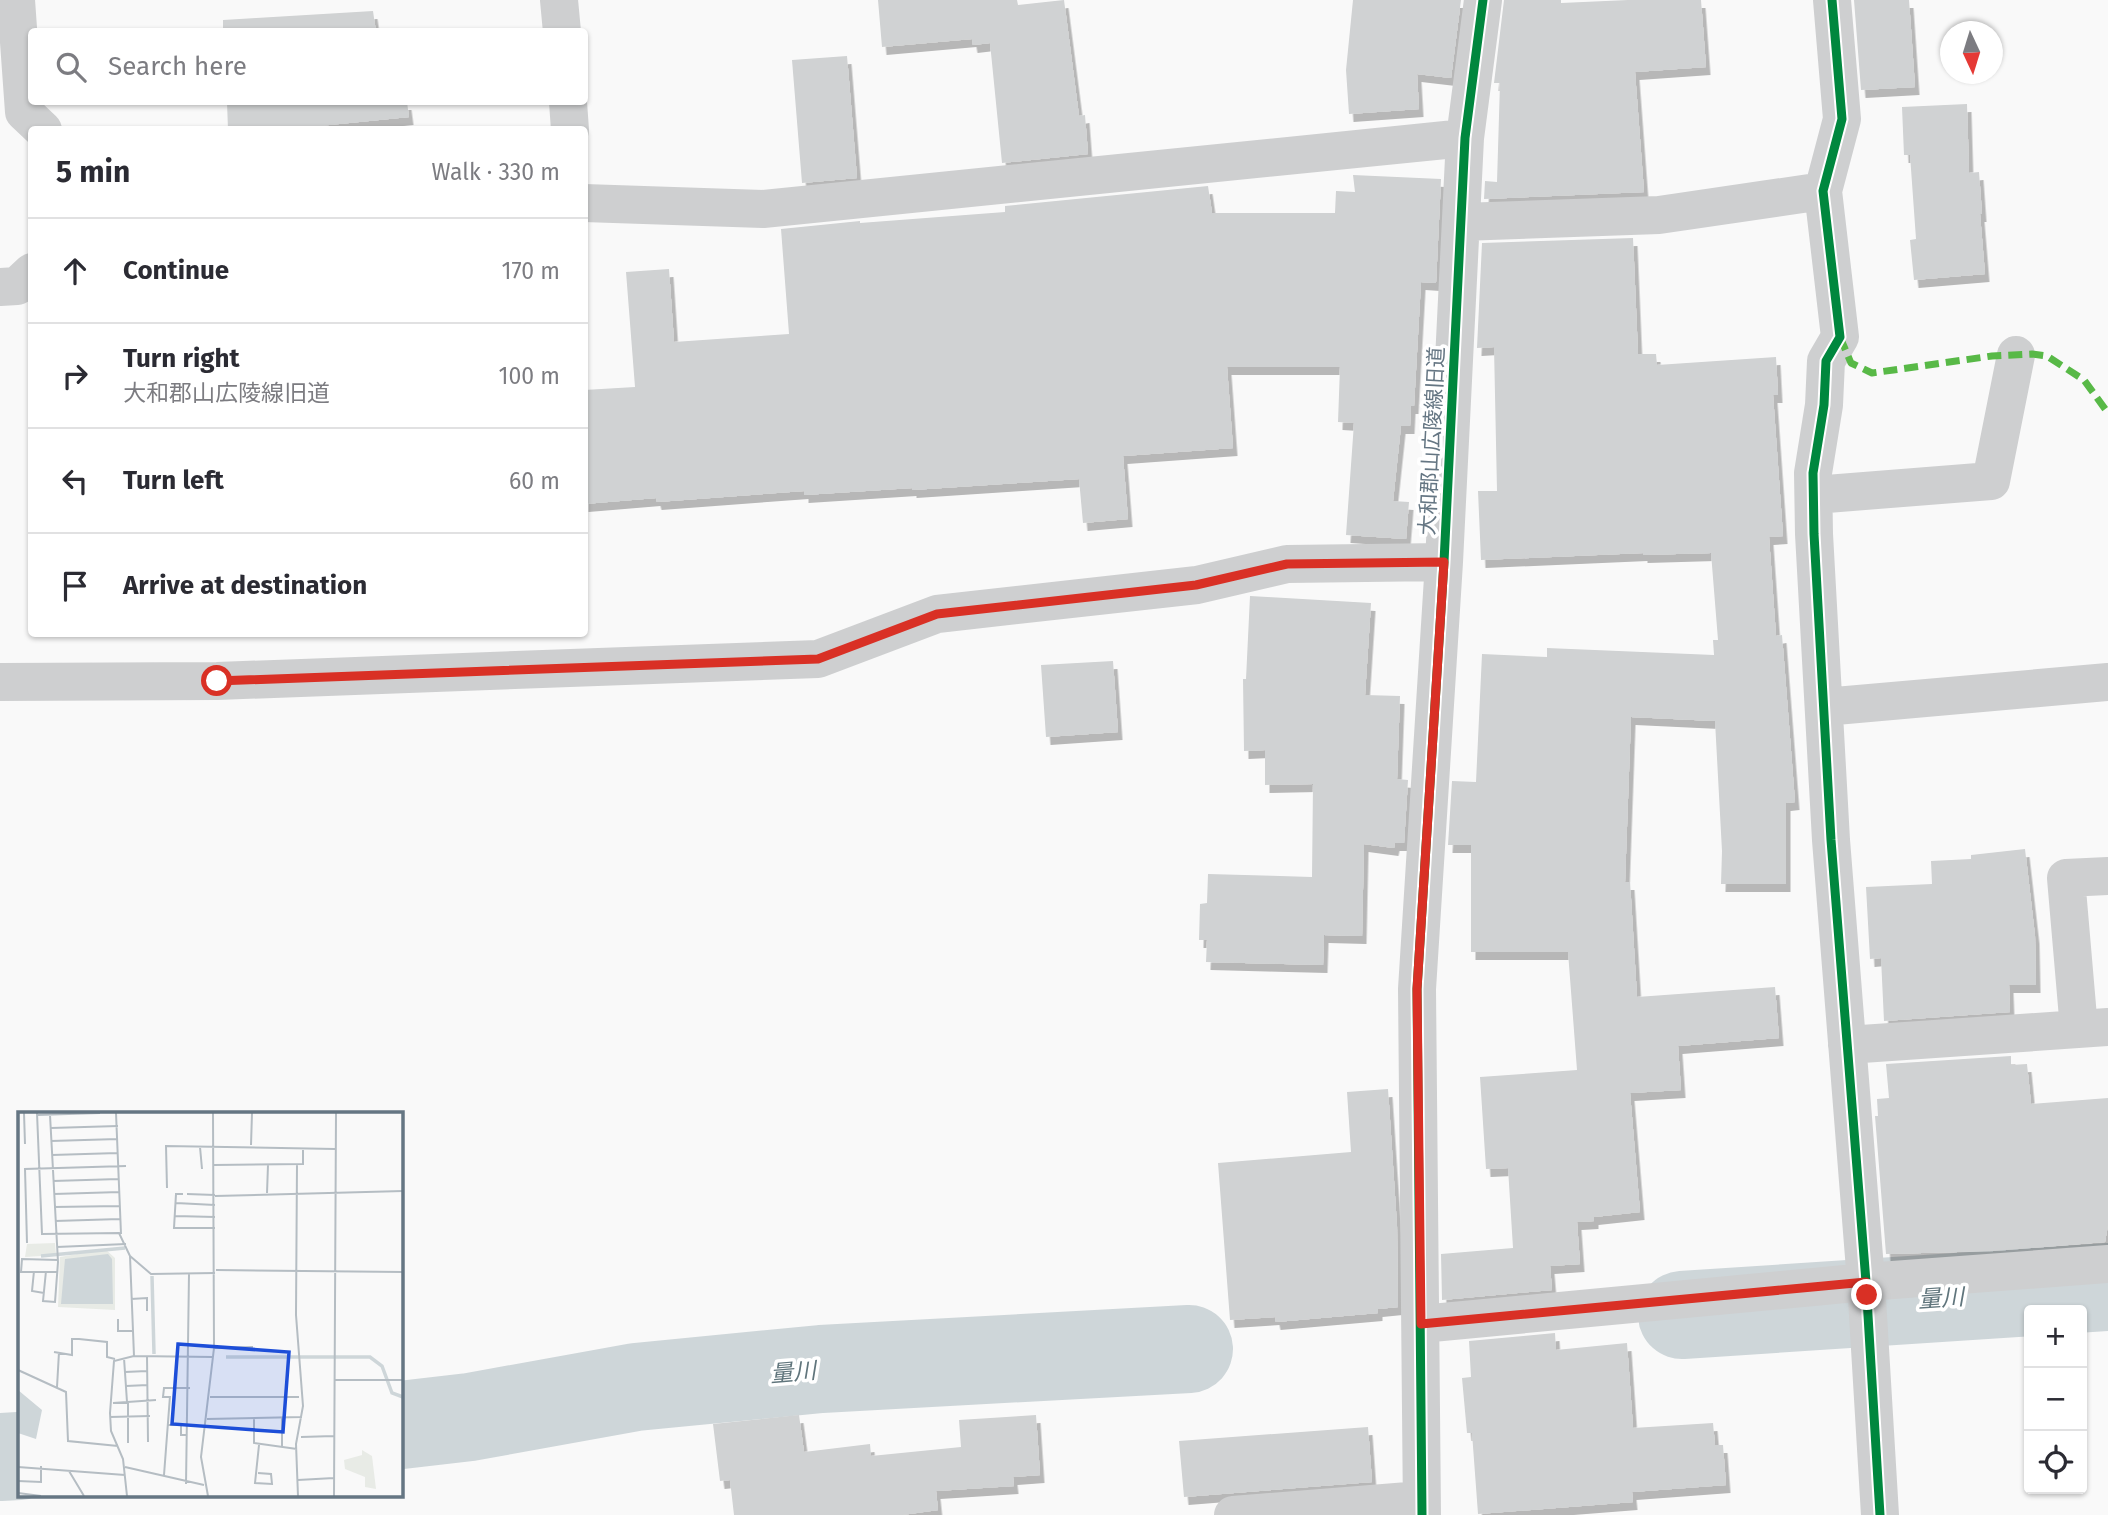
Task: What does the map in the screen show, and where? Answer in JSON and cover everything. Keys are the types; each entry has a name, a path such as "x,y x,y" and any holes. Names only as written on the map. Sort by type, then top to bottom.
{"street":[{"path":"16,0 24,112 39,126"},
{"path":"559,0 562,28"},
{"name":"大和郡山広陵線旧道","path":"1422,1508 1417,989 1444,562 1465,138 1483,0"},
{"path":"1832,0 1842,119 1823,191 1840,337 1826,360 1814,495 1831,840 1867,1297 1880,1515"},
{"path":"568,105 570,126"},
{"path":"588,203 763,209 1465,138"},
{"path":"1461,222 1659,215 1823,191"},
{"path":"0,287 17,286 28,276"},
{"path":"1814,495 1991,481 2016,355"},
{"path":"0,682 217,681 818,659 937,614 1196,585 1287,564 1444,562"},
{"path":"1824,707 2108,682"},
{"path":"1847,1045 2094,1028 2066,878 2108,876"},
{"path":"1421,1324 1867,1297 2108,1264"},
{"path":"1233,1515 1422,1508"}],"building":[{"path":"878,0 1017,0 1018,5 1064,0 1079,116 1085,115 1088,154 1002,163 990,43 973,45 972,39 882,47"},
{"path":"1353,0 1461,0 1451,78 1417,74 1419,109 1349,114 1346,70"},
{"path":"1504,0 1561,0 1561,3 1701,0 1706,67 1635,72 1644,192 1484,199 1485,181 1497,182 1500,83 1494,83"},
{"path":"1854,0 1909,0 1915,87 1861,90"},
{"path":"373,11 375,28 223,28 223,20"},
{"path":"847,56 857,178 802,183 792,60"},
{"path":"1967,104 1969,173 1979,172 1985,274 1914,280 1910,240 1916,239 1910,155 1904,155 1902,107"},
{"path":"227,105 407,105 409,117 319,126 228,126"},
{"path":"1353,175 1441,179 1436,283 1421,282 1414,406 1411,406 1410,426 1401,426 1393,501 1409,502 1406,539 1346,535 1354,423 1338,422 1340,367 1227,367 1233,448 1123,456 1128,519 1083,523 1079,479 912,490 804,495 804,491 657,502 656,498 588,504 588,390 635,387 626,272 669,269 674,342 789,334 781,229 1005,212 1005,206 1208,186 1212,213 1335,213 1336,191 1355,192"},
{"path":"1633,238 1638,354 1656,354 1657,365 1776,357 1778,395 1773,395 1783,536 1769,537 1776,636 1782,635 1795,802 1786,803 1786,884 1721,884 1722,851 1715,721 1631,717 1625,882 1630,882 1637,997 1775,987 1779,1038 1678,1046 1681,1090 1630,1093 1640,1212 1594,1217 1594,1221 1577,1222 1580,1264 1550,1266 1552,1290 1442,1300 1441,1254 1513,1248 1508,1168 1486,1169 1480,1077 1577,1070 1568,952 1471,952 1471,845 1448,845 1452,781 1476,782 1482,654 1547,657 1547,648 1714,655 1713,640 1718,640 1711,553 1481,560 1478,491 1497,491 1494,347 1477,348 1482,243"},
{"path":"1250,596 1371,603 1365,695 1400,696 1397,779 1408,780 1404,843 1395,843 1394,848 1364,844 1362,936 1324,935 1323,965 1206,962 1207,940 1199,940 1200,904 1207,903 1208,874 1312,877 1313,784 1265,785 1265,750 1244,751 1243,679 1246,679"},
{"path":"1113,661 1118,732 1046,737 1041,665"},
{"path":"2025,849 2035,936 2036,985 2009,985 2010,1012 1884,1021 1881,958 1870,959 1866,887 1932,884 1931,861 1971,859 1971,855"},
{"path":"2011,1056 2011,1065 2027,1064 2031,1104 2108,1098 2108,1225 2105,1242 1994,1251 1886,1254 1875,1116 1878,1116 1877,1099 1889,1098 1886,1064"},
{"path":"1388,1089 1397,1226 1398,1307 1378,1309 1378,1313 1276,1322 1275,1317 1230,1320 1218,1163 1351,1152 1347,1092"},
{"path":"1555,1333 1556,1350 1627,1343 1633,1428 1713,1423 1715,1445 1723,1445 1726,1485 1632,1492 1633,1502 1478,1514 1472,1433 1467,1433 1462,1378 1471,1377 1469,1341"},
{"path":"799,1415 804,1452 870,1444 871,1456 961,1447 959,1420 1036,1415 1040,1475 1013,1477 1014,1486 936,1491 938,1510 902,1515 734,1515 730,1480 720,1481 713,1424"},
{"path":"1368,1427 1372,1482 1184,1497 1179,1441"}],"waterway":[{"name":"量川","path":"1682,1315 2108,1287"},
{"name":"量川","path":"402,1425 470,1417 636,1387 821,1369 1189,1349"},
{"name":"量川","path":"0,1457 18,1456"}],"marked path":[{"path":"1840,337 1851,363 1872,373 1992,356 2047,356 2084,380 2108,413"}],"cycle path":[{"path":"1422,1515 1417,989 1444,562 1465,138 1483,0"},
{"path":"1832,0 1842,119 1823,191 1840,337 1826,361 1824,405 1813,473 1814,534 1831,840 1866,1282 1880,1515"}],"route":[{"path":"217,681 818,659 937,614 1196,585 1287,564 1444,562 1417,989 1421,1324 1866,1282 1867,1295"}]}
